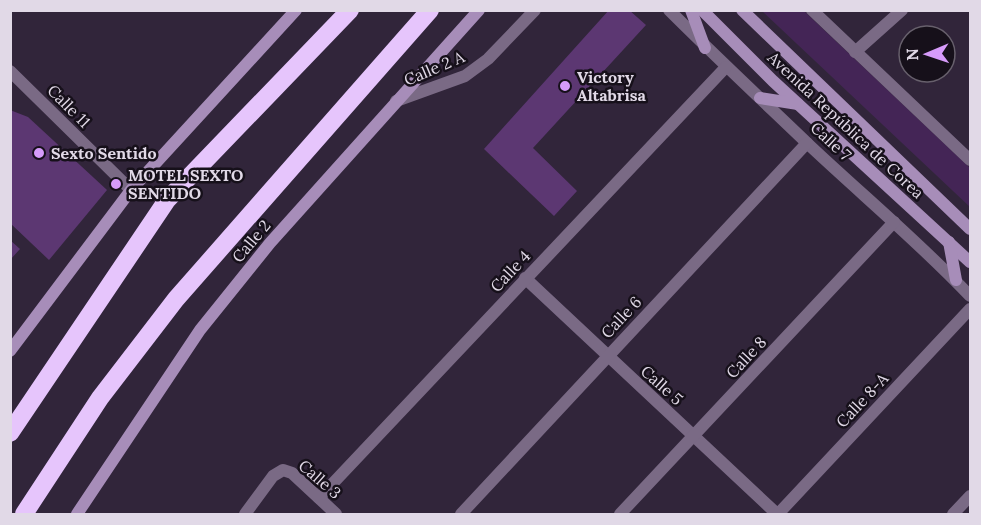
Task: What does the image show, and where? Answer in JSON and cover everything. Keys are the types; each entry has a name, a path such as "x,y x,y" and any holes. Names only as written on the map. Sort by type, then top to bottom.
{"highway":[{"path":"10,433 167,200 350,10"},
{"path":"24,514 100,398 176,299 430,10"}],"main road":[{"path":"11,349 131,190 296,10"},
{"name":"Calle 2","path":"77,514 200,330 270,243 479,10"},
{"path":"691,10 705,48"},
{"name":"Avenida República de Corea","path":"702,10 798,104 970,262"},
{"name":"Avenida República de Corea","path":"742,10 970,229"},
{"path":"760,98 798,104"},
{"path":"949,242 956,280"}],"street":[{"name":"Calle 2 A","path":"395,102 465,76 488,59 535,10"},
{"name":"Calle 7","path":"669,10 705,48 956,280 970,296"},
{"path":"812,10 970,160"},
{"path":"855,52 902,10"},
{"name":"Calle 4","path":"319,498 726,67"},
{"name":"Calle 11","path":"10,71 131,190"},
{"name":"Calle 6","path":"461,514 807,143"},
{"name":"Calle 8","path":"621,514 894,222"},
{"name":"Calle 5","path":"525,278 606,357 777,514"},
{"name":"Calle 8-A","path":"777,514 970,309"},
{"name":"Calle 3","path":"245,514 273,476 283,470 291,473 336,514"},
{"path":"953,514 970,496"}],"shaded area":[{"path":"762,11 804,11 970,168 970,207"}],"building":[{"name":"Victory Altabrisa","path":"609,10 629,10 646,25 533,148 577,191 554,216 484,149"},
{"name":"Sexto Sentido","path":"10,110 28,117 107,190 49,260 10,223"},
{"path":"10,240 20,249 10,260"}],"place":[{"name":"Victory Altabrisa","path":"565,86"},
{"name":"Sexto Sentido","path":"39,153"},
{"name":"MOTEL SEXTO SENTIDO","path":"116,184"}]}
